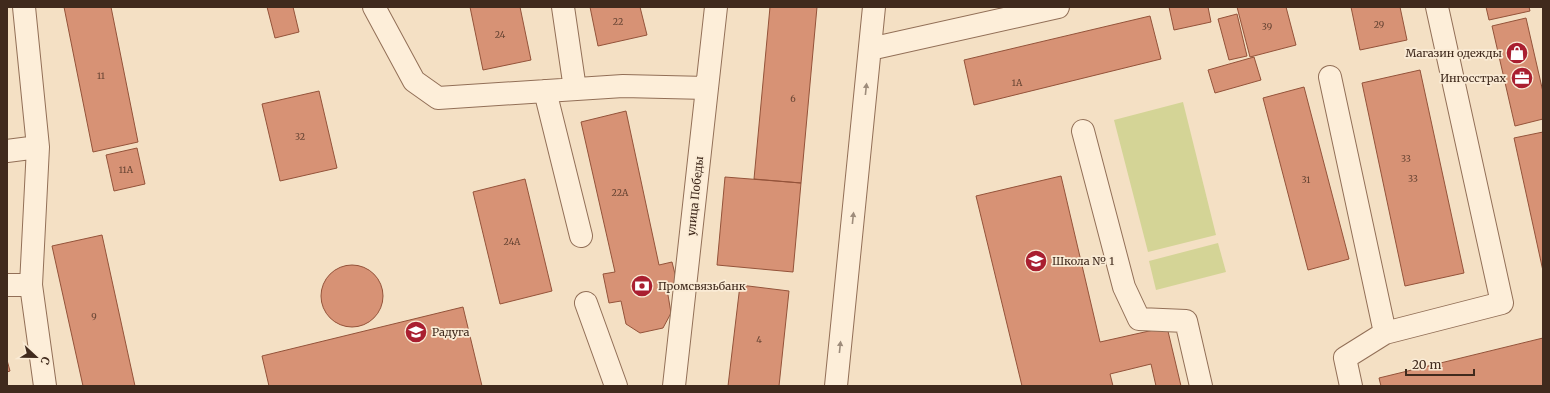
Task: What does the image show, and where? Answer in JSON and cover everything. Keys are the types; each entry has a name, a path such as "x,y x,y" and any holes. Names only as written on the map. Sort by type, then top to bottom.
{"street":[{"path":"24,7 38,147 31,285 39,383"},
{"path":"374,7 414,81 438,98 623,86 707,88"},
{"path":"563,7 575,89"},
{"name":"улица Победы","path":"674,386 716,7"},
{"path":"836,386 874,7"},
{"path":"870,49 1058,7"},
{"path":"1351,386 1345,358 1385,333 1502,303 1437,7"},
{"path":"1330,77 1385,333"},
{"path":"545,91 581,236"},
{"path":"1083,131 1124,287 1139,319 1186,321 1201,386"},
{"path":"7,151 38,147"},
{"path":"7,285 31,285"},
{"path":"586,303 616,386"}],"green space":[{"path":"1183,102 1216,235 1148,252 1114,120"},
{"path":"1218,243 1226,272 1156,290 1149,261"}],"building":[{"path":"64,7 111,7 138,142 93,152"},
{"path":"267,7 293,7 299,32 275,38"},
{"path":"470,7 520,7 531,60 483,70"},
{"path":"590,7 640,7 647,35 598,46"},
{"path":"770,7 817,7 801,183 754,179"},
{"path":"1169,7 1208,7 1211,22 1174,30"},
{"path":"1237,7 1286,7 1296,45 1250,57"},
{"path":"1351,7 1400,7 1407,40 1360,50"},
{"path":"1486,7 1529,7 1530,11 1489,20"},
{"path":"1237,14 1247,56 1229,60 1218,19"},
{"path":"1150,16 1161,59 974,105 964,60"},
{"path":"1526,18 1543,92 1543,119 1515,126 1492,26"},
{"path":"1254,57 1261,80 1215,93 1208,70"},
{"path":"1420,70 1464,273 1405,286 1362,83"},
{"path":"1304,87 1349,259 1308,270 1263,98"},
{"path":"319,91 337,168 280,181 262,104"},
{"path":"626,111 659,265 672,262 678,286 667,289 671,313 663,328 640,333 626,324 621,301 609,303 603,274 615,272 581,122"},
{"path":"1543,132 1543,271 1514,138"},
{"path":"137,148 145,184 114,191 106,155"},
{"name":"Школа № 1","path":"1061,176 1100,342 1167,327 1181,386 1156,386 1151,364 1110,374 1113,386 1022,386 976,196"},
{"path":"725,177 801,183 793,272 717,265"},
{"path":"525,179 552,291 500,304 473,192"},
{"path":"102,235 135,386 83,386 52,246"},
{"path":"352,265 369,270 374,274 378,279 383,296 378,313 374,318 369,322 352,327 335,322 330,318 326,313 321,296 326,279 330,274 335,270"},
{"path":"740,285 789,291 779,386 728,386"},
{"name":"Радуга","path":"463,307 482,386 269,386 262,356"},
{"path":"1543,338 1543,386 1381,386 1379,378"},
{"path":"7,360 10,371 7,372"}],"place":[{"name":"Магазин одежды","path":"1517,53"},
{"name":"Ингосстрах","path":"1522,78"},
{"name":"Школа № 1","path":"1036,261"},
{"name":"Промсвязьбанк","path":"642,286"},
{"name":"Радуга","path":"416,332"}]}
